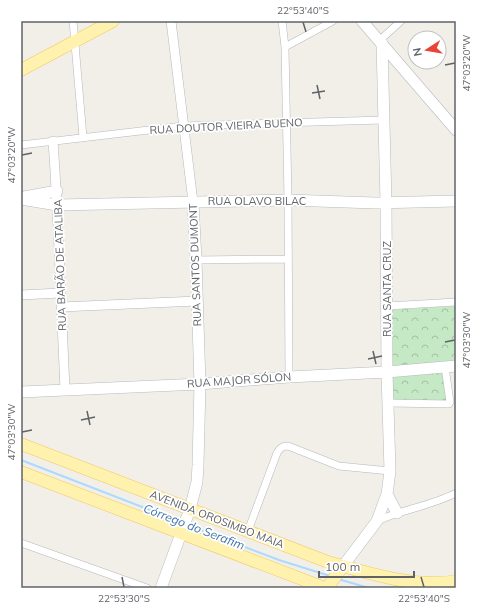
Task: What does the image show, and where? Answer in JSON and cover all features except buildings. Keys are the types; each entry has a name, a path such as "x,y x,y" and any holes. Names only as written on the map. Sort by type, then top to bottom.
{"main road":[{"path":"21,70 113,21"},
{"path":"362,21 454,124"},
{"name":"RUA SANTA CRUZ","path":"327,587 377,521 387,494 390,471 387,372 386,203 381,42"},
{"path":"21,199 57,190"},
{"name":"RUA OLAVO BILAC","path":"21,199 57,205 288,200 386,203 456,201"},
{"name":"RUA SANTOS DUMONT","path":"161,588 189,511 196,482 198,464 200,384 193,202"},
{"name":"RUA MAJOR SÓLON","path":"21,392 200,384 288,377 387,372 450,366"},
{"name":"AVENIDA OROSIMBO MAIA","path":"21,444 189,511 342,568 419,582"},
{"path":"21,472 327,587"},
{"path":"387,494 398,513"},
{"path":"419,582 456,577"},
{"path":"419,582 442,583 456,581"}],"street":[{"path":"73,21 83,137"},
{"name":"RUA SANTOS DUMONT","path":"171,21 193,202"},
{"path":"282,21 285,47 288,200 288,377"},
{"path":"285,47 333,21"},
{"path":"381,42 401,21"},
{"name":"RUA DOUTOR VIEIRA BUENO","path":"21,145 183,126 383,120"},
{"name":"RUA BARÃO DE ATALIBA","path":"53,141 57,190 65,389"},
{"path":"196,260 288,259"},
{"path":"21,295 60,293"},
{"path":"61,307 197,301"},
{"path":"387,306 456,302"},
{"path":"388,403 449,404 450,366"},
{"path":"248,532 277,453 280,448 284,446 288,446 339,466 390,471"},
{"path":"377,521 433,503 456,493"},
{"path":"21,543 147,588"}],"green space":[{"path":"456,306 456,362 391,368 389,310"},
{"path":"445,367 451,405 388,404 387,372"}],"waterway":[{"name":"Córrego do Serafim","path":"21,460 181,522"},
{"name":"Córrego do Serafim","path":"187,525 279,560 330,576"},
{"name":"Córrego do Serafim","path":"338,579 369,588"}]}
